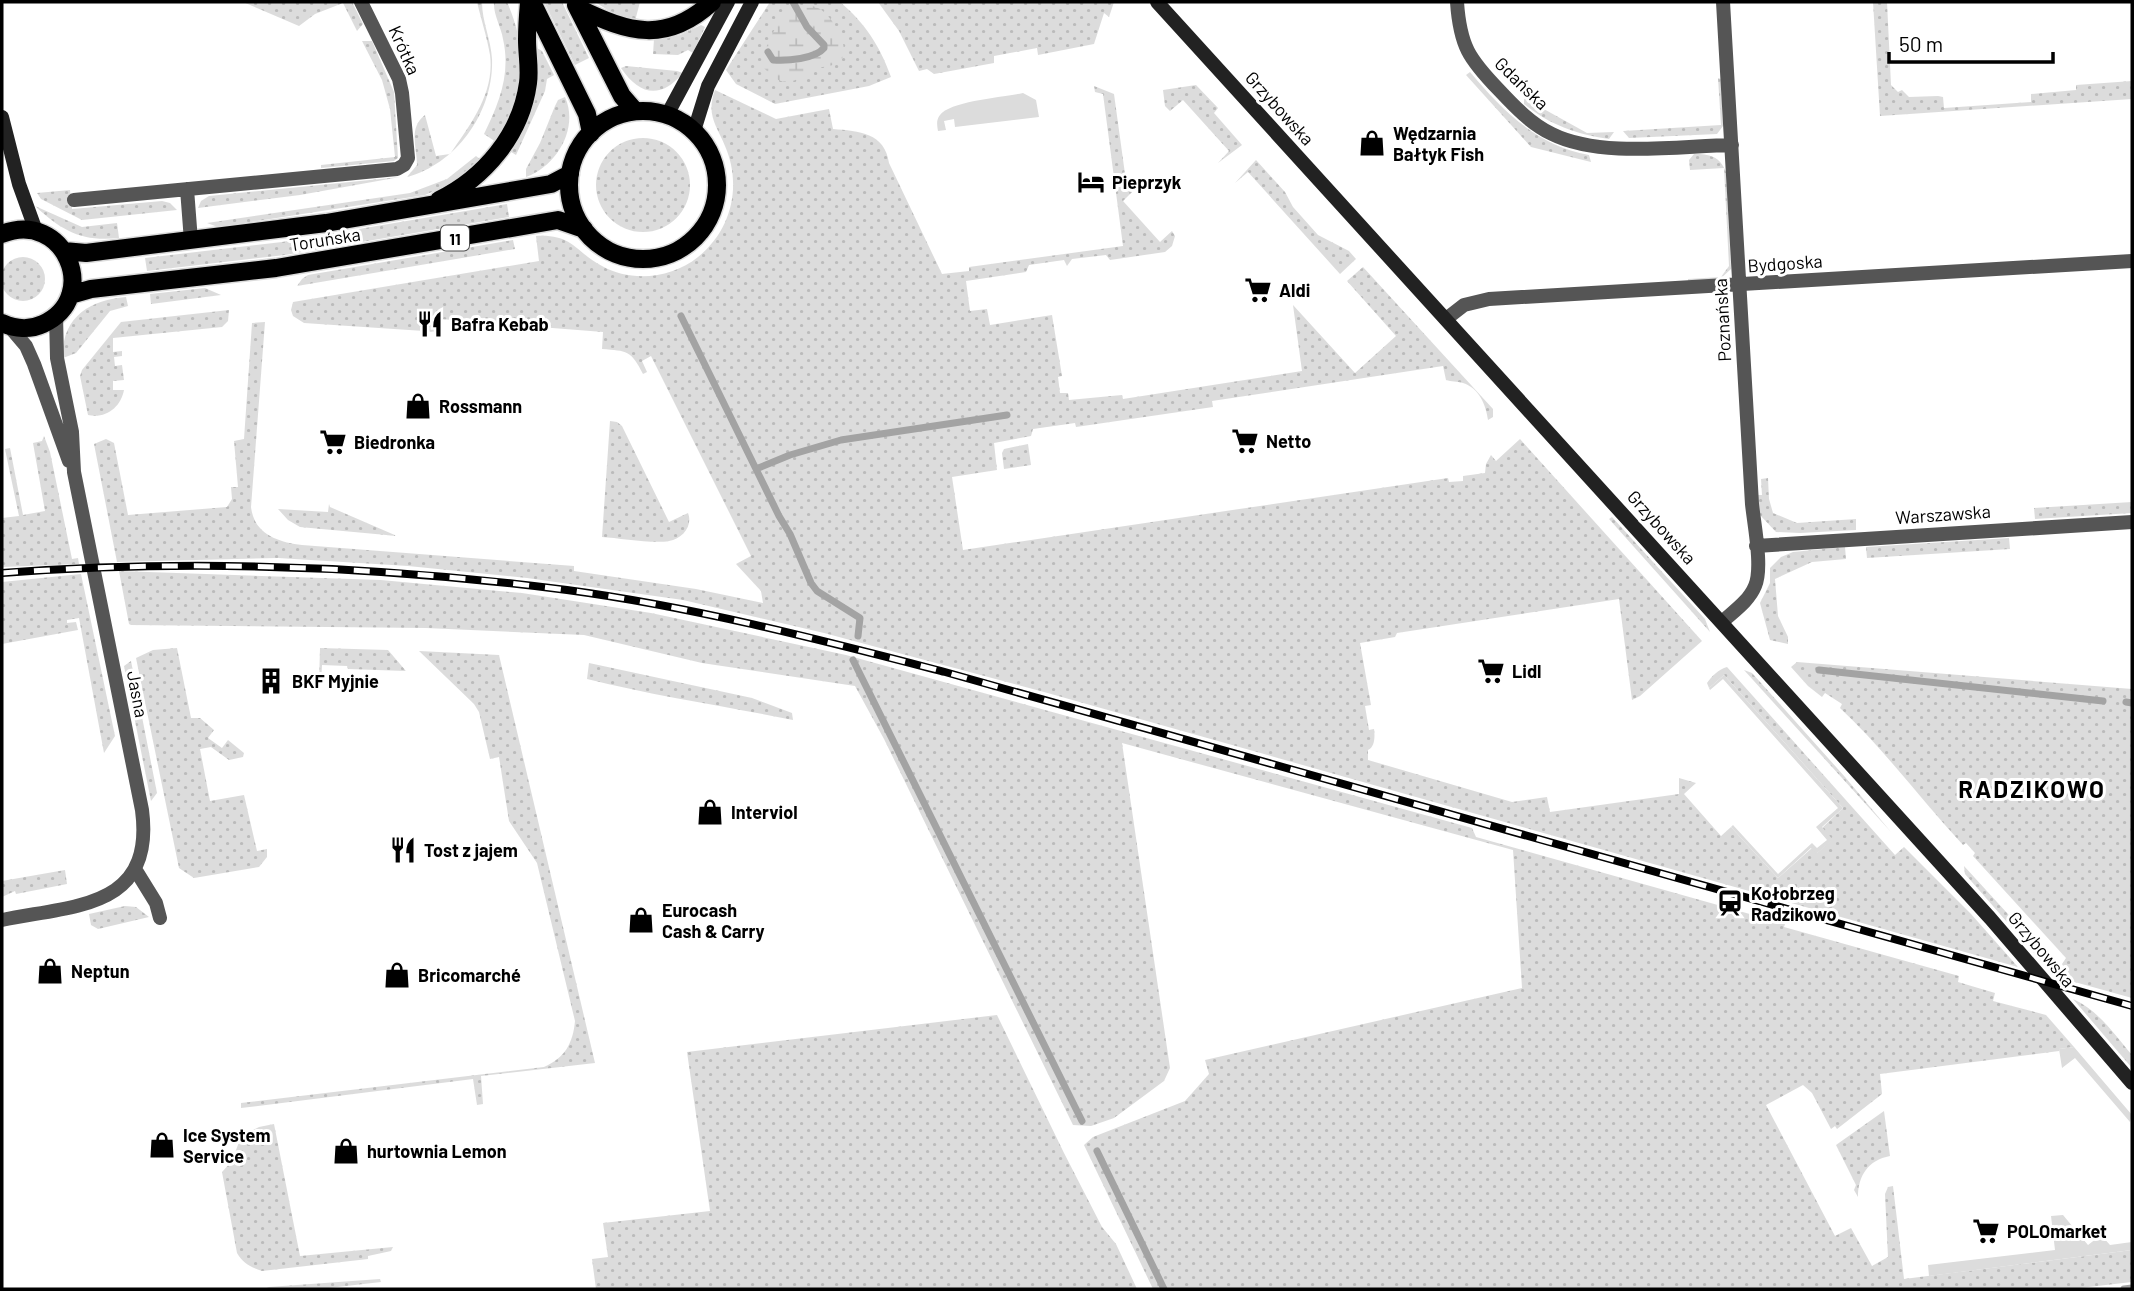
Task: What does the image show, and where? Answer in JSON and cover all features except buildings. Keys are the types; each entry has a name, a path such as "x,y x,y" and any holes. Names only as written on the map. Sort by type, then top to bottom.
{"main road":[{"path":"530,2 587,114 591,132"},
{"path":"420,208 459,189 475,176 500,150 513,128 528,82 530,2"},
{"path":"576,5 625,28 656,31 689,20 712,2"},
{"path":"576,5 622,96 635,111"},
{"name":"11","path":"635,111 652,111 667,115 694,131 712,158 717,182 711,214 704,228 693,240 672,253 640,259 624,257 595,241 584,229 573,207 569,191 570,174 577,152 591,132 612,118 635,111"},
{"name":"Toruńska","path":"64,251 86,253 191,241 420,208 551,184 570,174"},
{"name":"Toruńska","path":"70,295 90,289 276,268 374,253 558,220 584,229"},
{"path":"2,234 21,229 36,231 52,239 64,251 72,270 70,295 56,315 34,327 5,324"}],"street":[{"name":"Krótka","path":"187,189 397,169 404,165 408,158 399,79 361,2"},
{"path":"667,115 728,2"},
{"path":"694,131 708,86 752,2"},
{"name":"Grzybowska","path":"1157,2 1990,918 2132,1083"},
{"name":"Gdańska","path":"1457,2 1464,46 1475,63 1512,104 1534,124 1553,135 1572,142 1614,148 1731,145"},
{"name":"Poznańska","path":"1722,622 1747,599 1758,580 1723,2"},
{"path":"2,117 19,184 36,231"},
{"path":"74,200 187,189 191,241"},
{"name":"Bydgoska","path":"1446,319 1464,305 1489,299 2132,261"},
{"name":"Jasna","path":"56,315 57,358 72,432 74,472 142,810 144,841 135,869"},
{"name":"Jasna","path":"5,324 26,346 74,472"},
{"name":"Warszawska","path":"1756,546 2132,522"},
{"path":"2,920 104,898 127,882 135,869 156,903 160,918"}],"green space":[{"path":"243,2 352,2 363,24 357,31 343,3 315,14 299,26"},
{"path":"477,2 482,2 492,59 491,78 487,98 469,133 451,152 479,108 489,82 490,55"},
{"path":"494,2 507,2 519,39 520,56 517,90 496,142 484,134 499,100 506,64"},
{"path":"544,2 562,2 589,58 575,65"},
{"path":"595,2 640,2 635,21 617,16"},
{"path":"770,2 840,2 871,36 891,77 869,86 775,104 736,84 726,70"},
{"path":"878,2 1114,2 1109,17 1104,13 1094,44 1038,55 1037,48 994,56 994,63 934,74 927,69 919,71 899,31"},
{"path":"1873,2 1887,2 1891,85 1909,97 1943,97 1944,108 2031,102 2031,94 2076,90 2076,85 2132,81 2132,99 1880,116"},
{"path":"799,5 817,8 829,17 841,36 843,56 838,63 815,69 795,80 781,81 764,68 765,51 779,23"},
{"path":"701,25 705,27 693,53 688,50 678,55 653,54 654,39 680,35"},
{"path":"362,41 372,41 394,92 398,158 394,161 321,168 321,165 395,157 390,109 382,80"},
{"path":"537,48 542,51 554,75 547,79 545,91 516,155 508,150"},
{"path":"626,66 683,73 667,87 651,91 643,89 628,77 621,68"},
{"path":"1470,72 1508,113 1522,124 1553,143 1589,155 1591,162 1531,147 1466,75"},
{"path":"1718,78 1721,79 1723,126 1717,134 1629,138 1623,131 1721,125"},
{"path":"1196,85 1218,108 1214,113 1242,145 1218,163 1229,151 1183,100 1170,111 1165,106 1163,90"},
{"path":"1094,86 1114,94 1125,174 1135,189 1123,201 1160,242 1172,231 1175,236 1172,246 1165,252 1110,260 1106,255 1072,259 1067,266 1064,260 1029,265 1026,272 966,281 970,311 987,309 990,325 1052,315 1062,376 1058,377 1060,393 1068,393 1069,400 1122,395 1123,399 1302,371 1293,305 1355,373 1396,336 1347,281 1363,267 1493,409 1493,417 1488,420 1483,403 1469,385 1446,380 1443,366 1212,401 1213,407 1076,427 1075,423 1033,429 1031,436 994,443 997,470 952,477 963,550 1448,478 1449,482 1463,481 1463,476 1485,473 1491,455 1496,461 1520,439 1702,641 1632,700 1619,599 1397,633 1395,637 1360,643 1371,705 1365,706 1369,730 1374,729 1368,760 1512,802 1547,797 1550,812 1679,794 1679,778 1696,783 1684,794 1721,836 1731,827 1778,878 1812,848 1817,853 1832,840 1822,828 1843,808 1724,675 1709,688 1707,683 1711,678 1727,667 1895,855 1904,847 1971,914 2018,967 1044,692 824,633 683,600 527,578 408,566 278,558 117,562 94,444 106,439 114,443 128,515 227,507 232,499 231,487 238,487 234,441 244,439 252,323 265,322 251,507 257,524 276,539 302,545 574,566 574,571 696,589 763,603 761,591 736,564 751,556 651,356 642,361 647,372 643,374 635,360 627,353 602,349 603,332 440,319 439,332 304,323 293,316 293,302 539,261 536,236 566,241 602,266 626,275 664,274 688,264 710,246 719,234 731,206 733,176 730,161 712,113 715,90 776,119 829,109 833,129 869,135 876,140 887,153 889,163 942,274 969,271 969,267 1123,246 1103,94 1095,92"},
{"path":"1023,93 1036,100 1039,117 955,127 954,119 944,121 946,130 938,131 938,119 946,110 966,103"},
{"path":"565,97 569,121 562,144 547,164 526,177 526,169 555,106 558,100"},
{"path":"1524,98 1587,133 1614,132 1609,139 1564,128 1524,104"},
{"path":"425,115 436,156 449,154 425,170 407,177 417,165 415,132"},
{"path":"643,138 661,141 676,152 687,167 690,185 687,203 676,218 661,229 643,232 625,229 610,218 599,203 596,185 599,167 610,152 625,141"},
{"path":"1694,154 1713,157 1721,162 1724,167 1726,172 1731,269 1719,280 1688,281 1721,277 1729,266 1724,168 1690,170 1689,160"},
{"path":"476,156 481,160 468,171 425,195 218,227 207,223 410,193 447,179"},
{"path":"1256,160 1318,235 1349,251 1356,259 1340,274 1248,172 1235,183"},
{"path":"400,177 300,195 198,208 201,201 209,196"},
{"path":"70,190 72,209 162,201 170,203 177,210 82,220 41,199 37,193"},
{"path":"507,204 509,217 285,255 147,271 145,258 282,242"},
{"path":"35,206 82,227 117,223 119,238 94,238 73,233"},
{"path":"513,240 515,249 297,286 308,275"},
{"path":"23,257 32,258 39,263 44,270 44,288 39,295 32,300 23,301 14,300 7,295 2,288 1,279 2,270 7,263 14,258"},
{"path":"205,288 221,295 151,304 150,294"},
{"path":"126,297 128,306 110,311 76,353 63,358 67,332 80,313 101,302"},
{"path":"229,310 228,321 222,327 113,338 113,352 122,351 122,356 114,357 115,366 122,365 124,380 113,381 113,390 124,390 120,402 112,410 101,415 88,415 80,376 82,370 121,322"},
{"path":"610,421 622,426 669,522 688,513 688,527 674,540 654,542 602,537"},
{"path":"44,436 50,452 72,559 78,558 79,564 2,567 2,518 19,516 5,449 10,448 23,515 45,511 33,443 42,441"},
{"path":"1028,444 1031,465 1004,469 1004,449"},
{"path":"1768,478 1773,513 1797,523 1856,519 1856,530 1776,532 1759,514 1761,479"},
{"path":"2132,502 2132,513 2035,519 2034,508"},
{"path":"329,504 330,507 397,536 300,527 288,520 278,509 328,512"},
{"path":"1612,517 1705,619 1710,632 1609,519"},
{"path":"2009,538 2010,549 1867,558 1866,547"},
{"path":"1845,547 1846,559 1812,562 1775,579 1778,616 1788,637 1788,644 1770,640 1760,603 1770,583 1770,568 1781,557 1793,552"},
{"path":"119,571 381,580 522,593 651,613 846,655 1472,828 1476,837 1959,976 1958,982 1995,993 1993,1001 2046,1015 2074,1047 1880,1074 1882,1094 1837,1129 1835,1126 1831,1129 1812,1093 1803,1085 1766,1105 1835,1236 1851,1228 1872,1266 1888,1257 1885,1194 1888,1187 1893,1186 1904,1279 2132,1250 2132,1282 2071,1289 1153,1289 1084,1145 1093,1137 1185,1101 1209,1074 1205,1060 1522,988 1513,850 1122,743 1170,1068 1164,1081 1114,1118 1091,1126 1073,1125 884,739 855,686 702,663 584,635 426,628 131,625"},
{"path":"81,574 115,736 104,753 79,618 67,620 67,623 76,622 78,630 2,644 2,582"},
{"path":"177,648 191,718 200,718 214,730 208,738 222,748 228,740 244,753 243,757 229,760 211,747 200,749 210,801 244,795 257,851 267,849 267,857 259,867 194,878 179,868 136,658 153,650"},
{"path":"320,648 388,650 406,671 348,669 347,666 322,665 319,685"},
{"path":"419,651 499,655 595,1063 481,1076 483,1104 477,1105 473,1079 241,1108 241,1103 544,1067 563,1054 570,1043 575,1021 537,863 509,821 499,757 490,759 479,712 474,704"},
{"path":"131,661 157,793 151,801 124,666"},
{"path":"1797,662 2132,689 2132,998 2071,981 2062,964 2066,958 1973,856 1975,853 1966,843 1963,845 1840,708 1842,704 1825,693 1822,697 1808,686 1791,667"},
{"path":"589,663 752,698 792,713 793,720 587,679"},
{"path":"1744,670 1752,673 1891,832"},
{"path":"1724,675 1843,808 1822,827 1833,840 1816,854 1811,848 1778,878 1731,827 1733,825 1778,874 1812,843 1817,848 1827,840 1816,827 1838,808 1723,679 1710,690"},
{"path":"1964,866 2060,971 2063,979 2055,977 1965,874"},
{"path":"65,870 67,884 16,894 15,891 2,897 2,881"},
{"path":"125,906 136,907 149,917 98,929 91,925 89,914"},
{"path":"2073,999 2098,1016 2112,1031 2132,1055 2132,1068"},
{"path":"997,1015 1064,1153 1102,1227 1116,1244 1137,1289 596,1289 592,1259 608,1257 603,1223 710,1211 687,1052"},
{"path":"2074,1047 2132,1115 2130,1122 2075,1058 2062,1068 2059,1049"},
{"path":"1884,1111 1890,1156 1876,1161 1866,1170 1860,1182 1858,1197 1854,1190 1856,1185 1836,1145"},
{"path":"274,1124 300,1256 393,1247 391,1251 368,1256 368,1259 262,1271 242,1259 237,1253 222,1172 232,1161 239,1142 247,1133"},
{"path":"2063,1215 2088,1245 2101,1235 2110,1245 2132,1242 2132,1250 1929,1276 1928,1265 2055,1250 2051,1216"},
{"path":"380,1279 381,1282 320,1289 264,1289 269,1287"}],"waterway":[{"path":"768,52 773,60 786,60 808,57 824,48 807,27 793,2"},
{"path":"681,316 790,534 811,583 817,591 860,618 858,636"},
{"path":"756,469 790,455 841,440 1007,415"},
{"path":"853,660 1082,1121"},
{"path":"1819,670 2103,701"},
{"path":"2126,702 2132,703"},
{"path":"1097,1151 1164,1289"},
{"path":"2124,1289 2132,1288"}],"railway":[{"path":"2,573 143,566 356,570 497,582 663,605 805,636 945,672 2132,1006"}],"place":[{"name":"Wędzarnia Bałtyk Fish","path":"1372,143"},
{"name":"Pieprzyk","path":"1091,182"},
{"name":"Aldi","path":"1258,290"},
{"name":"Bafra Kebab","path":"430,324"},
{"name":"Rossmann","path":"418,406"},
{"name":"Netto","path":"1245,441"},
{"name":"Biedronka","path":"333,442"},
{"name":"Lidl","path":"1491,671"},
{"name":"BKF Myjnie","path":"271,681"},
{"name":"Interviol","path":"710,812"},
{"name":"Tost z jajem","path":"403,850"},
{"name":"Kołobrzeg Radzikowo","path":"1730,903"},
{"name":"Eurocash Cash & Carry","path":"641,920"},
{"name":"Neptun","path":"50,971"},
{"name":"Bricomarché","path":"397,975"},
{"name":"Ice System Service","path":"162,1145"},
{"name":"hurtownia Lemon","path":"346,1151"},
{"name":"POLOmarket","path":"1986,1231"}],"district":[{"name":"RADZIKOWO","path":"2032,788"}]}
